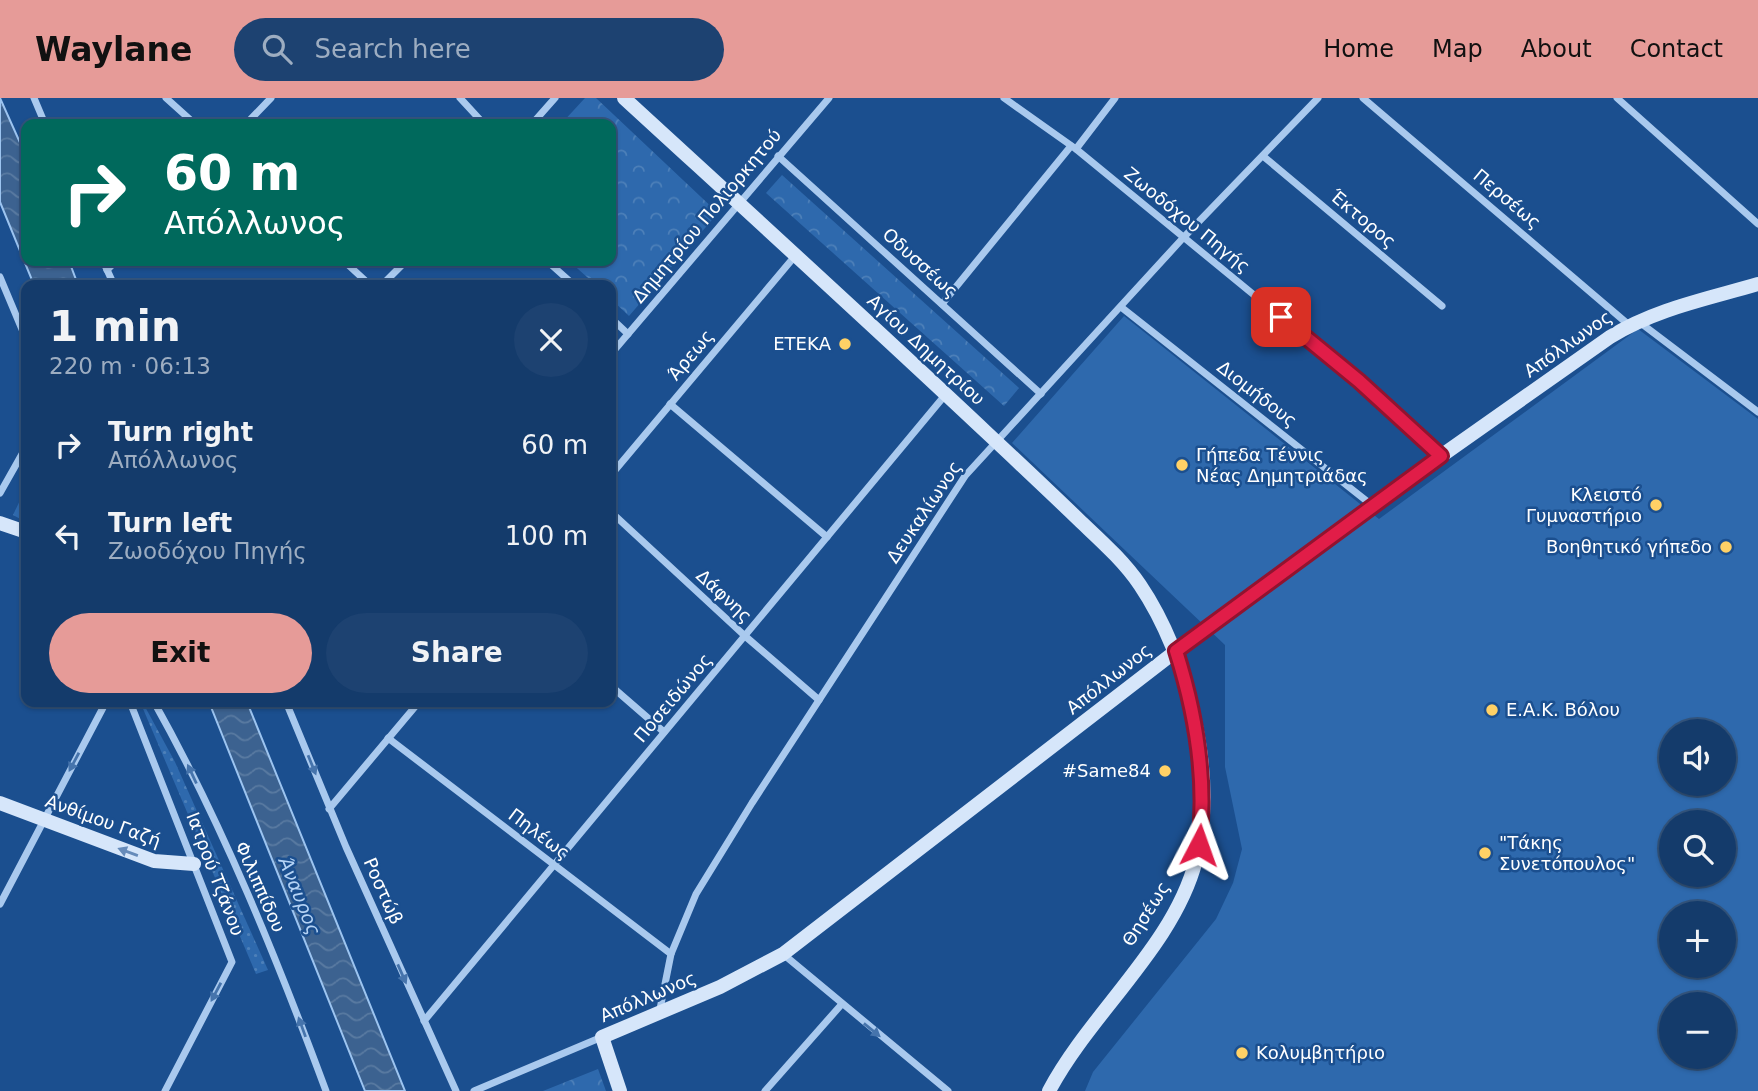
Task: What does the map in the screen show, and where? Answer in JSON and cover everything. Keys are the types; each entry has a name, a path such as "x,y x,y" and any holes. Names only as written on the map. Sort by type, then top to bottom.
{"street":[{"path":"34,98 44,119"},
{"path":"166,98 189,119"},
{"path":"252,119 271,98"},
{"path":"460,98 479,119"},
{"path":"536,119 555,98"},
{"name":"Αγίου Δημητρίου","path":"624,98 946,394 1129,570 1154,608 1176,651"},
{"name":"Δημητρίου Πολιορκητού","path":"616,348 829,98"},
{"path":"942,304 1115,98"},
{"name":"Δευκαλίωνος","path":"659,1014 671,954 696,894 952,494 1183,238 1318,98"},
{"name":"Περσέως","path":"1363,98 1633,323 1758,412"},
{"path":"1618,98 1758,223"},
{"name":"Ζωοδόχου Πηγής","path":"1009,99 1359,381 1441,456"},
{"name":"Οδυσσέως","path":"778,156 1041,394"},
{"name":"Έκτορος","path":"1263,156 1442,306"},
{"name":"Άρεως","path":"616,469 795,256"},
{"path":"105,266 112,280"},
{"path":"107,270 111,266"},
{"path":"349,266 365,280"},
{"path":"388,280 401,266"},
{"path":"553,266 568,280"},
{"path":"1,282 21,328"},
{"name":"Απόλλωνος","path":"474,1091 720,987 783,954 1176,651 1441,456 1633,323 1758,284"},
{"name":"Διομήδους","path":"1121,307 1373,507"},
{"path":"616,323 628,334"},
{"name":"Ποσειδώνος","path":"424,1021 946,394"},
{"path":"670,404 827,537"},
{"path":"0,493 21,456"},
{"name":"Δάφνης","path":"616,517 745,636 819,700"},
{"path":"0,523 21,530"},
{"name":"Θησέως","path":"1049,1091 1169,920 1196,861 1202,825 1200,763 1192,714 1176,651"},
{"path":"616,690 664,732"},
{"path":"0,904 103,707"},
{"name":"Ιατρού Τζάνου","path":"132,707 232,962 165,1091"},
{"name":"Φιλιππίδου","path":"157,707 179,747 253,909 291,996 326,1091"},
{"name":"Ροστώβ","path":"288,707 329,809 456,1091"},
{"path":"329,809 415,707"},
{"name":"Πηλέως","path":"388,738 671,954"},
{"name":"Ανθίμου Γαζή","path":"0,803 154,861 194,864"},
{"path":"783,954 841,1005 948,1091"},
{"path":"765,1091 841,1005"},
{"path":"602,1037 620,1091"}],"green space":[{"path":"585,98 596,98 718,213 629,316 616,304 616,280 590,280 575,266 616,266 616,119 566,119"},
{"path":"782,175 1019,388 1004,406 766,193"},
{"name":"Ε.Α.Κ. Βόλου","path":"1124,316 1379,519 1638,329 1758,419 1758,1091 1085,1091 1093,1072 1216,919 1233,883 1242,849 1225,767 1225,645 1012,443"},
{"path":"21,498 21,519 13,515"},
{"path":"142,707 145,707 175,762 268,970 256,974"},
{"path":"598,1069 606,1091 543,1091"}],"water":[{"path":"0,98 21,145 21,253 0,202"},
{"path":"26,266 71,266 76,280 32,280"},
{"name":"Άναυρος","path":"211,707 249,707 405,1091 365,1091"}],"place":[{"name":"ΕΤΕΚΑ","path":"845,344"},
{"name":"Γήπεδα Τέννις Νέας Δημητριάδας","path":"1182,465"},
{"name":"Κλειστό Γυμναστήριο","path":"1656,505"},
{"name":"Βοηθητικό γήπεδο","path":"1726,547"},
{"name":"Ε.Α.Κ. Βόλου","path":"1492,710"},
{"name":"#Same84","path":"1165,771"},
{"name":"\"Τάκης Συνετόπουλος\"","path":"1485,853"},
{"name":"Κολυμβητήριο","path":"1242,1053"}],"route":[{"path":"1199,845 1202,825 1200,763 1192,714 1176,651 1441,456 1359,381 1281,317"}]}
